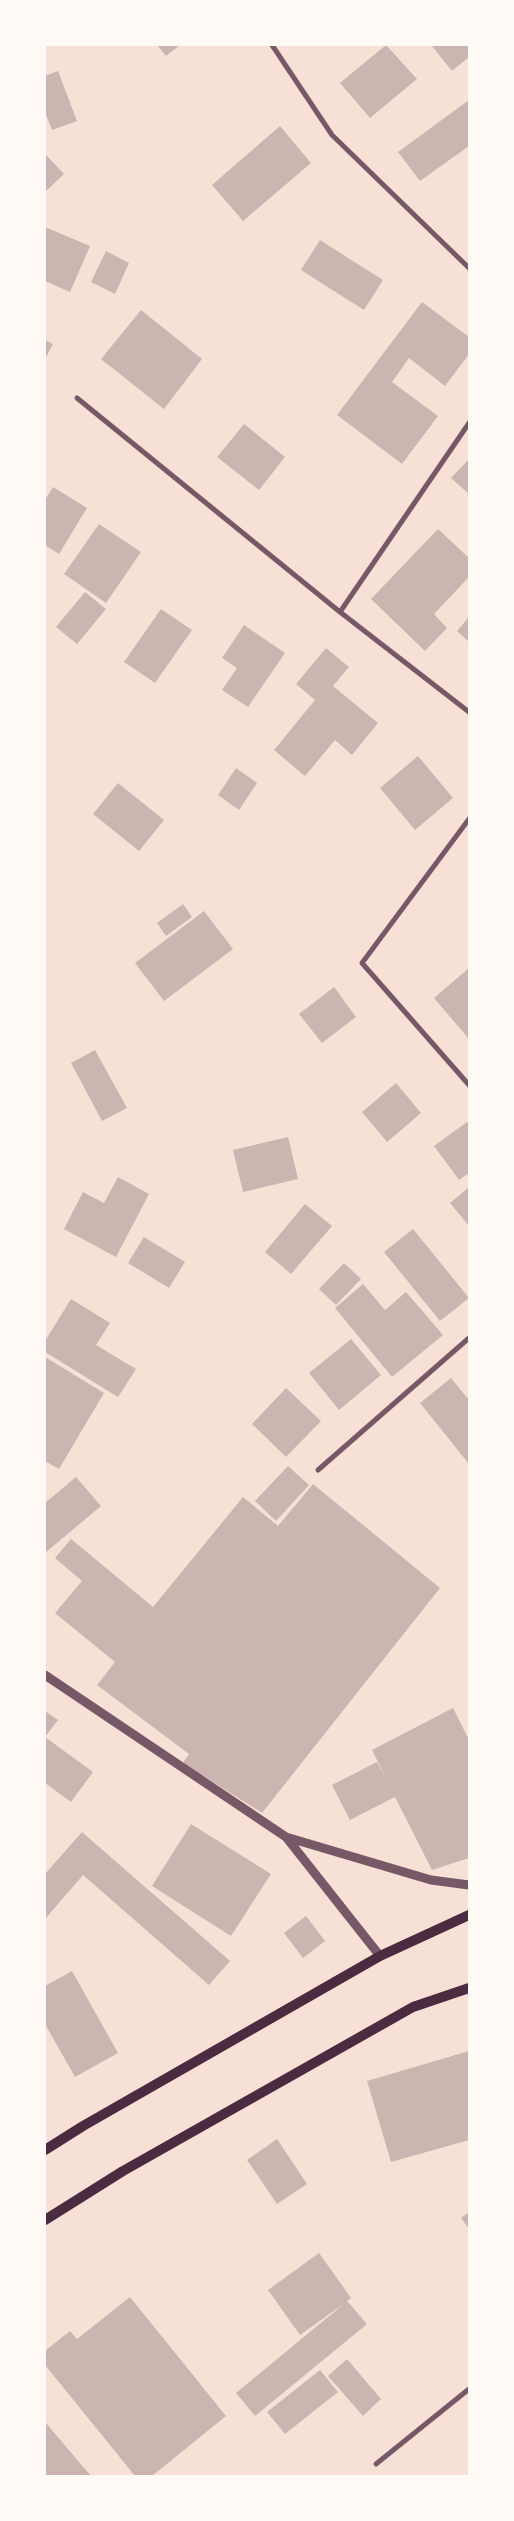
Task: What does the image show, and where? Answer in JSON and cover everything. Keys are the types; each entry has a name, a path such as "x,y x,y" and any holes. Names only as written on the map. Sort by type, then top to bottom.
{"main road":[{"path":"45,2150 83,2126 380,1956 469,1916"},
{"path":"45,2220 123,2171 413,2007 469,1988"}],"street":[{"path":"272,45 332,135 469,268"},
{"path":"77,398 340,612 469,712"},
{"path":"340,612 469,423"},
{"path":"469,819 362,962 469,1085"},
{"path":"318,1470 469,1338"},
{"path":"45,1675 286,1837 431,1880 469,1885"},
{"path":"286,1837 380,1956"},
{"path":"376,2464 469,2389"}],"building":[{"path":"157,45 180,45 166,56"},
{"path":"386,45 417,79 370,118 340,83"},
{"path":"431,45 469,45 469,57 452,71"},
{"path":"58,71 77,121 52,130 45,112 45,76"},
{"path":"469,100 469,146 420,181 398,152"},
{"path":"280,126 311,163 243,221 212,185"},
{"path":"45,154 64,174 45,192"},
{"path":"45,227 90,246 70,292 45,281"},
{"path":"320,240 383,280 364,310 301,270"},
{"path":"106,251 129,263 115,294 91,282"},
{"path":"422,302 469,337 469,354 445,386 409,358 392,382 438,416 402,464 337,415"},
{"path":"141,310 202,359 164,409 101,359"},
{"path":"45,340 53,344 45,359"},
{"path":"244,424 285,457 259,490 217,457"},
{"path":"469,459 469,494 451,478"},
{"path":"53,487 87,508 59,554 45,545 45,500"},
{"path":"99,524 141,552 106,603 64,574"},
{"path":"438,529 469,558 469,577 434,614 447,628 425,651 371,599"},
{"path":"85,592 106,609 77,644 56,627"},
{"path":"161,609 192,630 155,683 124,662"},
{"path":"469,617 469,642 457,631"},
{"path":"244,625 285,653 248,707 222,690 237,668 222,658"},
{"path":"326,648 349,667 333,686 378,723 352,755 335,740 305,776 274,750 315,700 296,684"},
{"path":"418,756 453,798 415,830 380,788"},
{"path":"236,768 257,783 239,810 218,795"},
{"path":"118,783 164,820 139,851 93,814"},
{"path":"183,904 192,917 166,936 157,923"},
{"path":"204,911 233,949 164,1001 135,963"},
{"path":"469,968 469,1039 434,998"},
{"path":"334,987 356,1017 322,1043 299,1014"},
{"path":"95,1050 127,1108 102,1121 71,1063"},
{"path":"396,1083 421,1113 387,1142 362,1112"},
{"path":"467,1122 469,1125 469,1173 459,1180 434,1146"},
{"path":"288,1137 298,1179 243,1192 233,1150"},
{"path":"118,1177 149,1194 116,1257 64,1229 83,1192 104,1203"},
{"path":"469,1187 469,1226 450,1203"},
{"path":"305,1204 332,1226 291,1274 265,1252"},
{"path":"413,1229 469,1298 440,1321 384,1252"},
{"path":"144,1237 185,1262 169,1288 128,1263"},
{"path":"344,1263 361,1279 336,1305 319,1289"},
{"path":"363,1284 385,1310 406,1292 443,1335 392,1377 335,1308"},
{"path":"71,1299 110,1323 96,1345 136,1369 118,1397 45,1352 45,1341"},
{"path":"351,1339 381,1375 339,1410 309,1373"},
{"path":"45,1357 104,1393 59,1469 45,1461"},
{"path":"451,1378 469,1400 469,1464 420,1403"},
{"path":"286,1388 321,1421 286,1457 252,1424"},
{"path":"288,1466 309,1485 276,1521 255,1501"},
{"path":"76,1477 101,1506 45,1553 45,1503"},
{"path":"313,1484 440,1588 262,1813 183,1763 189,1754 97,1685 115,1662 55,1613 82,1581 55,1558 71,1539 153,1607 243,1497 278,1526"},
{"path":"453,1708 469,1740 469,1858 432,1870 395,1797 350,1820 332,1785 377,1762 387,1780 372,1750"},
{"path":"45,1711 58,1720 45,1737"},
{"path":"45,1737 93,1772 71,1802 45,1783"},
{"path":"191,1824 271,1874 231,1936 152,1886"},
{"path":"82,1832 230,1961 209,1985 83,1875 45,1919 45,1874"},
{"path":"306,1916 325,1941 303,1958 284,1933"},
{"path":"72,1971 118,2053 75,2077 45,2024 45,1986"},
{"path":"469,2051 469,2140 391,2162 367,2081"},
{"path":"277,2139 307,2184 277,2204 247,2160"},
{"path":"469,2212 469,2229 461,2218"},
{"path":"319,2253 351,2298 347,2301 367,2324 255,2416 236,2393 345,2303 300,2335 268,2290"},
{"path":"130,2297 226,2416 152,2476 135,2476 45,2365 45,2351 70,2331 77,2339"},
{"path":"347,2359 381,2399 363,2416 328,2376"},
{"path":"320,2370 338,2392 285,2434 267,2412"},
{"path":"45,2422 91,2476 45,2476"}]}
